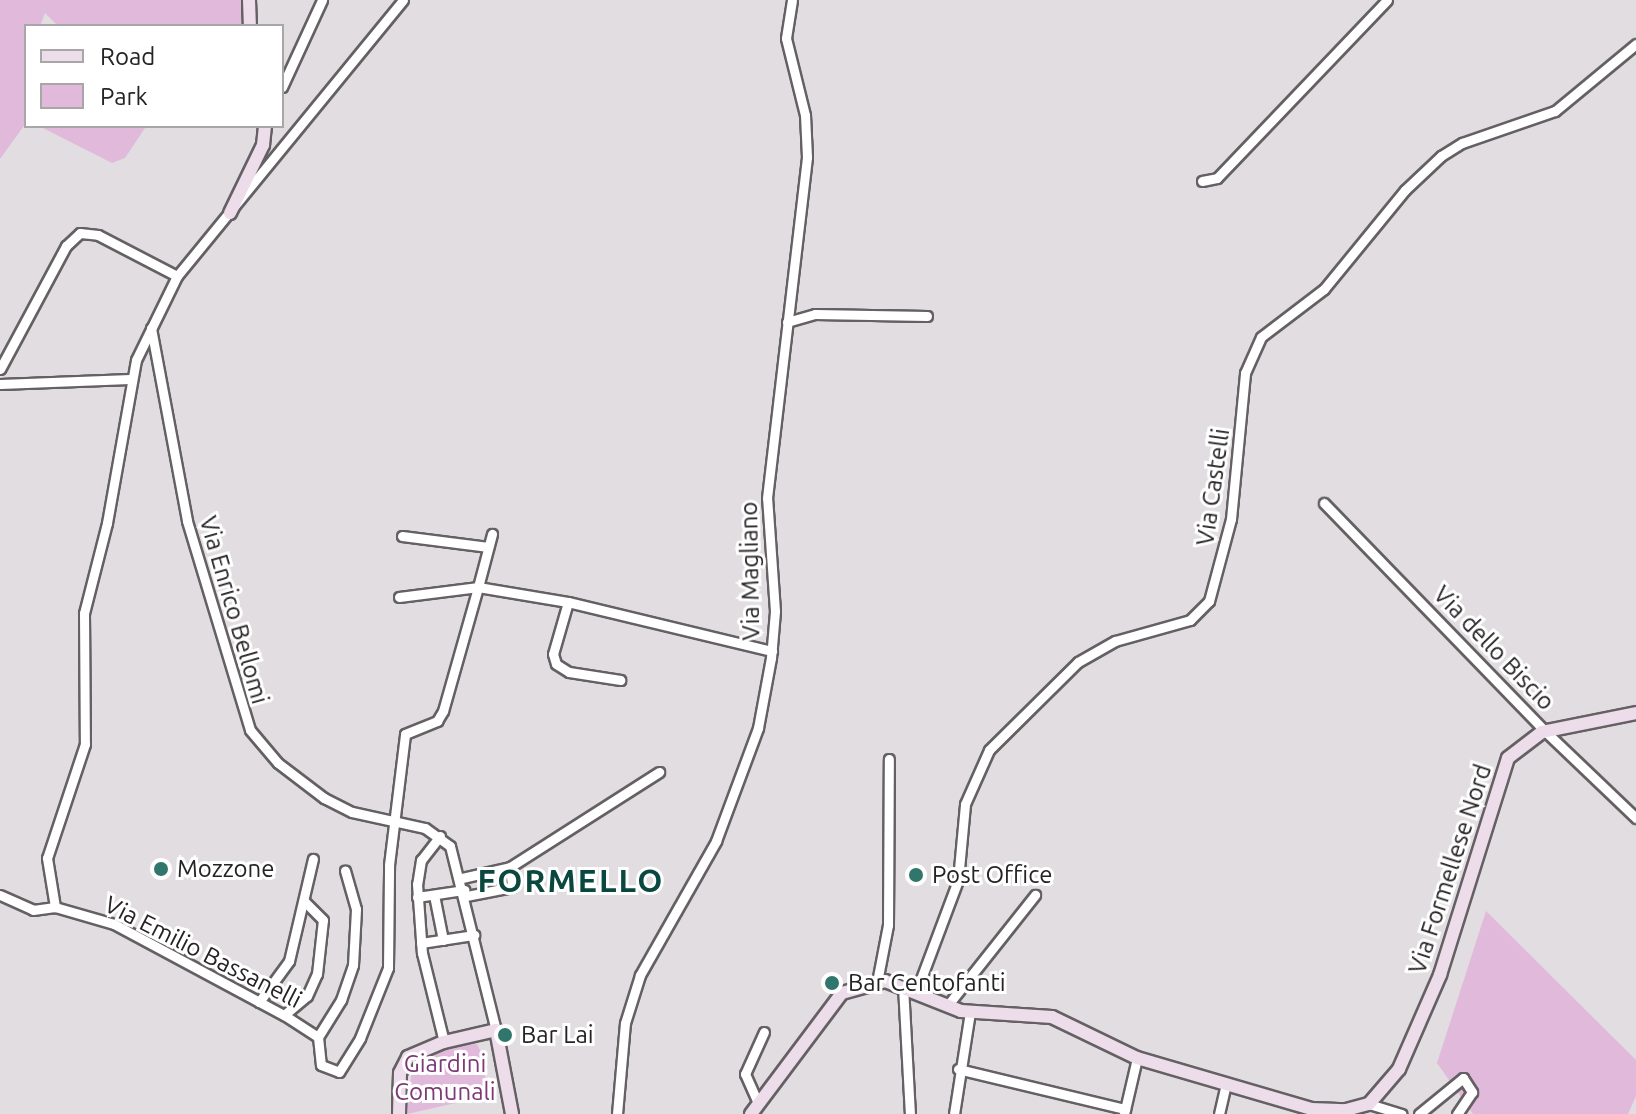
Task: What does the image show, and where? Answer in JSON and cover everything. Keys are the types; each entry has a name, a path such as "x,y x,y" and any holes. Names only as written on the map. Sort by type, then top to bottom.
{"street":[{"path":"249,0 250,24"},
{"path":"284,83 322,0"},
{"path":"55,907 47,858 85,744 83,622 112,495 130,379 177,276 403,0"},
{"name":"Via Magliano","path":"617,1114 625,1023 640,975 716,841 758,728 772,651 775,611 767,507 808,147 786,38 792,0"},
{"path":"1202,181 1217,178 1387,0"},
{"name":"Via Castelli","path":"910,989 958,880 965,804 989,750 1078,662 1115,641 1194,618 1209,601 1233,509 1245,373 1261,337 1324,289 1412,182 1447,151 1555,111 1636,44"},
{"path":"230,213 263,145 265,128"},
{"path":"0,369 66,246 80,233 94,233 177,276"},
{"path":"787,322 815,314 927,316"},
{"name":"Via Enrico Bellomi","path":"151,328 187,521 250,730 278,763 324,798 352,812 395,820 440,836"},
{"path":"0,384 130,379"},
{"name":"Via dello Biscio","path":"1324,503 1545,731 1636,818"},
{"path":"395,820 405,734 437,721 443,711 492,534"},
{"path":"402,536 488,547"},
{"path":"399,597 478,587 568,602 772,651"},
{"path":"568,602 553,654 556,664 569,672 620,680"},
{"name":"Via Formellese Nord","path":"1369,1104 1399,1069 1436,986 1473,883 1506,763 1520,745 1545,731 1636,713"},
{"path":"877,982 889,912 889,759"},
{"path":"462,878 510,867 659,772"},
{"name":"Via Emilio Bassanelli","path":"0,895 29,909 55,907 114,924 284,1015 318,1037 321,1065 332,1073 342,1070 385,980 395,820"},
{"path":"444,1042 421,943 417,897 421,860 440,836 455,853 462,878 512,1114"},
{"path":"259,1002 286,967 313,859"},
{"path":"417,897 512,887 510,867"},
{"path":"318,1037 341,1000 353,965 356,909 345,871"},
{"path":"434,895 443,940"},
{"path":"947,1006 1035,895"},
{"path":"284,1015 309,993 317,974 323,920 304,901"},
{"path":"421,943 474,935"},
{"path":"755,1109 842,993 877,982 910,989 947,1006 970,1012 1052,1017 1137,1058 1225,1087 1330,1113 1369,1104 1401,1114"},
{"path":"910,989 910,1114"},
{"path":"954,1114 958,1069 970,1012"},
{"path":"399,1114 404,1061 444,1042 496,1030"},
{"path":"755,1109 745,1074 764,1032"},
{"path":"958,1069 1124,1111 1137,1058"},
{"path":"1419,1114 1463,1078 1472,1092 1457,1114"},
{"path":"1219,1114 1225,1087"}],"green space":[{"path":"0,0 243,0 245,24 56,24 45,13 41,24 24,24 24,126 0,159"},
{"path":"43,128 145,128 125,158 112,163"},
{"path":"1486,911 1636,1060 1636,1096 1628,1114 1473,1114 1437,1063"},
{"name":"Giardini Comunali","path":"477,1044 488,1067 484,1074 491,1095 407,1114 413,1060 439,1048"}],"place":[{"name":"Mozzone","path":"161,869"},
{"name":"Post Office","path":"916,875"},
{"name":"Bar Centofanti","path":"832,983"},
{"name":"Bar Lai","path":"505,1035"}],"district":[{"name":"FORMELLO","path":"571,880"}]}
